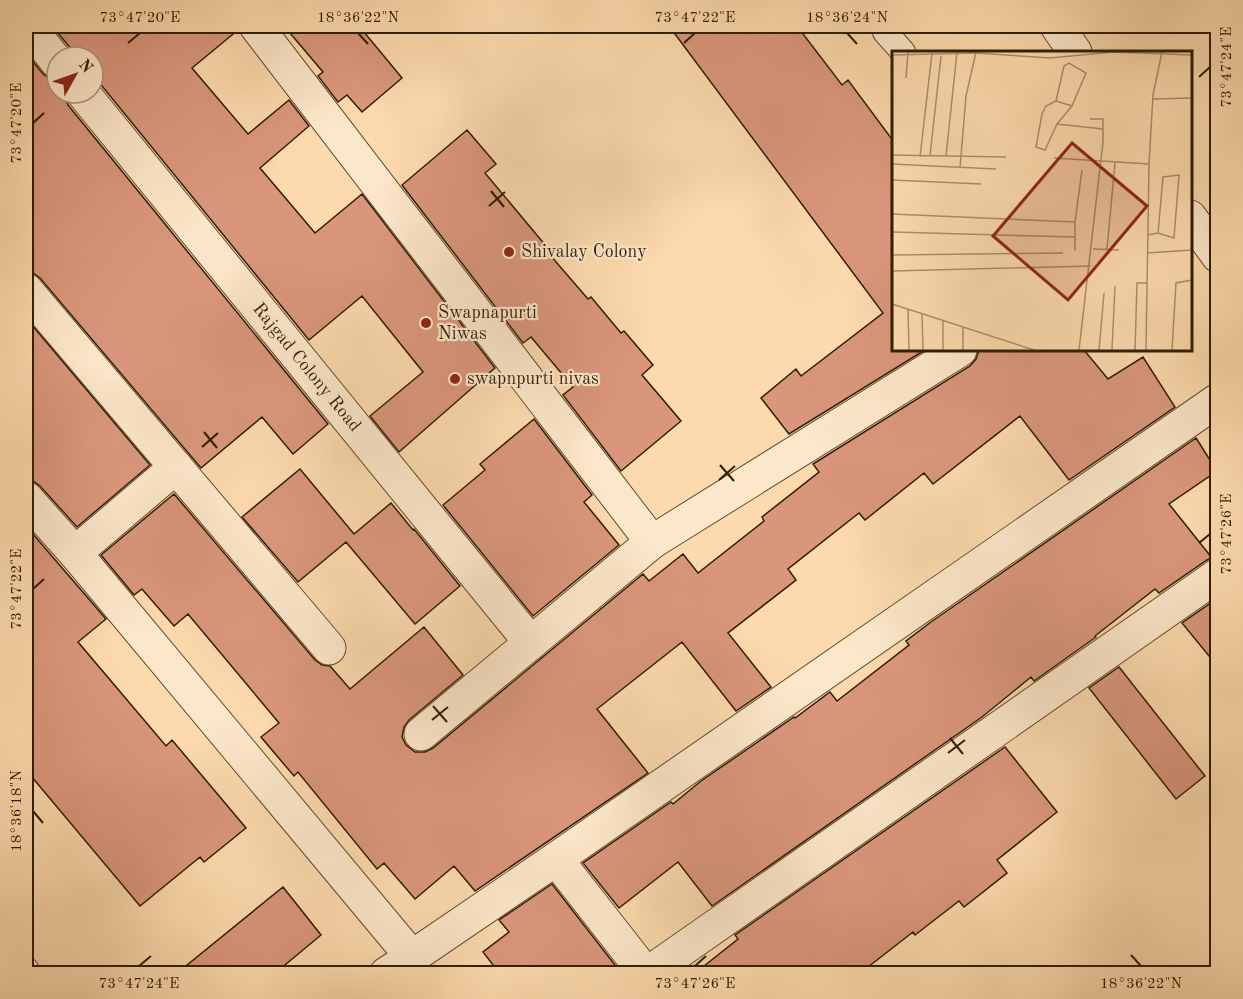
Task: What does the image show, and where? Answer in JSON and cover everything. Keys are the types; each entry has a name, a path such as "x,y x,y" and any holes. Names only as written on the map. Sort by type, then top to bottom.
{"street":[{"path":"28,26 45,47"},
{"path":"256,26 652,542"},
{"path":"1057,26 1074,51"},
{"name":"Rajgad Colony Road","path":"92,105 531,643"},
{"path":"1192,218 1218,256"},
{"path":"26,290 329,648"},
{"path":"421,734 652,542 958,351"},
{"path":"26,498 75,553 399,965 556,859 1218,400"},
{"path":"75,553 176,467"},
{"path":"556,859 647,974 1218,575"}],"lane":[{"path":"887,28 902,51"},
{"path":"26,969 29,974"}],"building":[{"path":"52,26 238,26 238,30 192,68 248,134 289,100 309,126 260,168 315,233 362,194 495,368 399,452 370,416 423,372 362,296 309,340 105,90 105,45 68,45"},
{"path":"284,26 359,26 402,78 362,112 347,95 338,102 318,76 323,72"},
{"path":"669,26 797,26 842,85 848,80 892,139 892,351 923,351 789,434 761,398 796,369 801,376 883,313"},
{"path":"26,53 45,75 45,105 68,105 328,424 293,454 262,417 201,468 40,278 33,273 26,272"},
{"path":"467,130 496,164 485,173 588,299 591,297 621,333 624,331 653,365 642,375 681,421 621,471 563,395 573,387 531,337 523,343 402,185"},
{"path":"26,318 150,465 77,527 40,486 32,480 26,480"},
{"path":"979,351 1085,351 1108,379 1143,357 1175,407 1069,480 1020,416 933,484 924,473 865,520 859,513 788,569 796,580 728,633 771,687 736,711 682,642 597,709 648,773 475,891 454,866 415,899 384,863 377,869 298,772 294,776 261,737 279,723 188,614 174,626 142,589 134,595 101,555 174,494 315,660 322,665 330,666 350,689 424,627 463,675 409,720 404,727 402,737 406,745 415,752 425,752 433,748 643,574 649,581 683,554 698,573 764,521 762,517 819,472 813,464 970,366"},
{"path":"534,419 592,495 584,502 619,545 533,616 443,505 485,470 480,464"},
{"path":"1196,438 1217,471 1169,504 1212,558 1159,593 1155,589 1096,637 1034,681 1031,677 982,717 712,906 678,862 619,908 583,863 671,802 673,804 701,781 830,692 837,701 909,645 906,641 931,622"},
{"path":"300,469 354,534 391,503 460,586 415,624 346,542 298,582 242,517"},
{"path":"26,526 106,619 78,642 166,746 172,740 246,828 204,862 200,857 140,906 26,770"},
{"path":"1218,598 1218,667 1182,623"},
{"path":"1119,667 1205,776 1176,799 1089,688"},
{"path":"1005,747 1057,812 997,860 1007,873 964,907 959,901 915,935 913,932 859,974 694,974 738,939 735,935"},
{"path":"552,884 622,974 500,974 483,952 509,932 499,920"},
{"path":"283,887 321,935 274,974 176,974"}],"place":[{"name":"Shivalay Colony","path":"509,252"},
{"name":"Swapnapurti Niwas","path":"426,323"},
{"name":"swapnpurti nivas","path":"455,379"}]}
